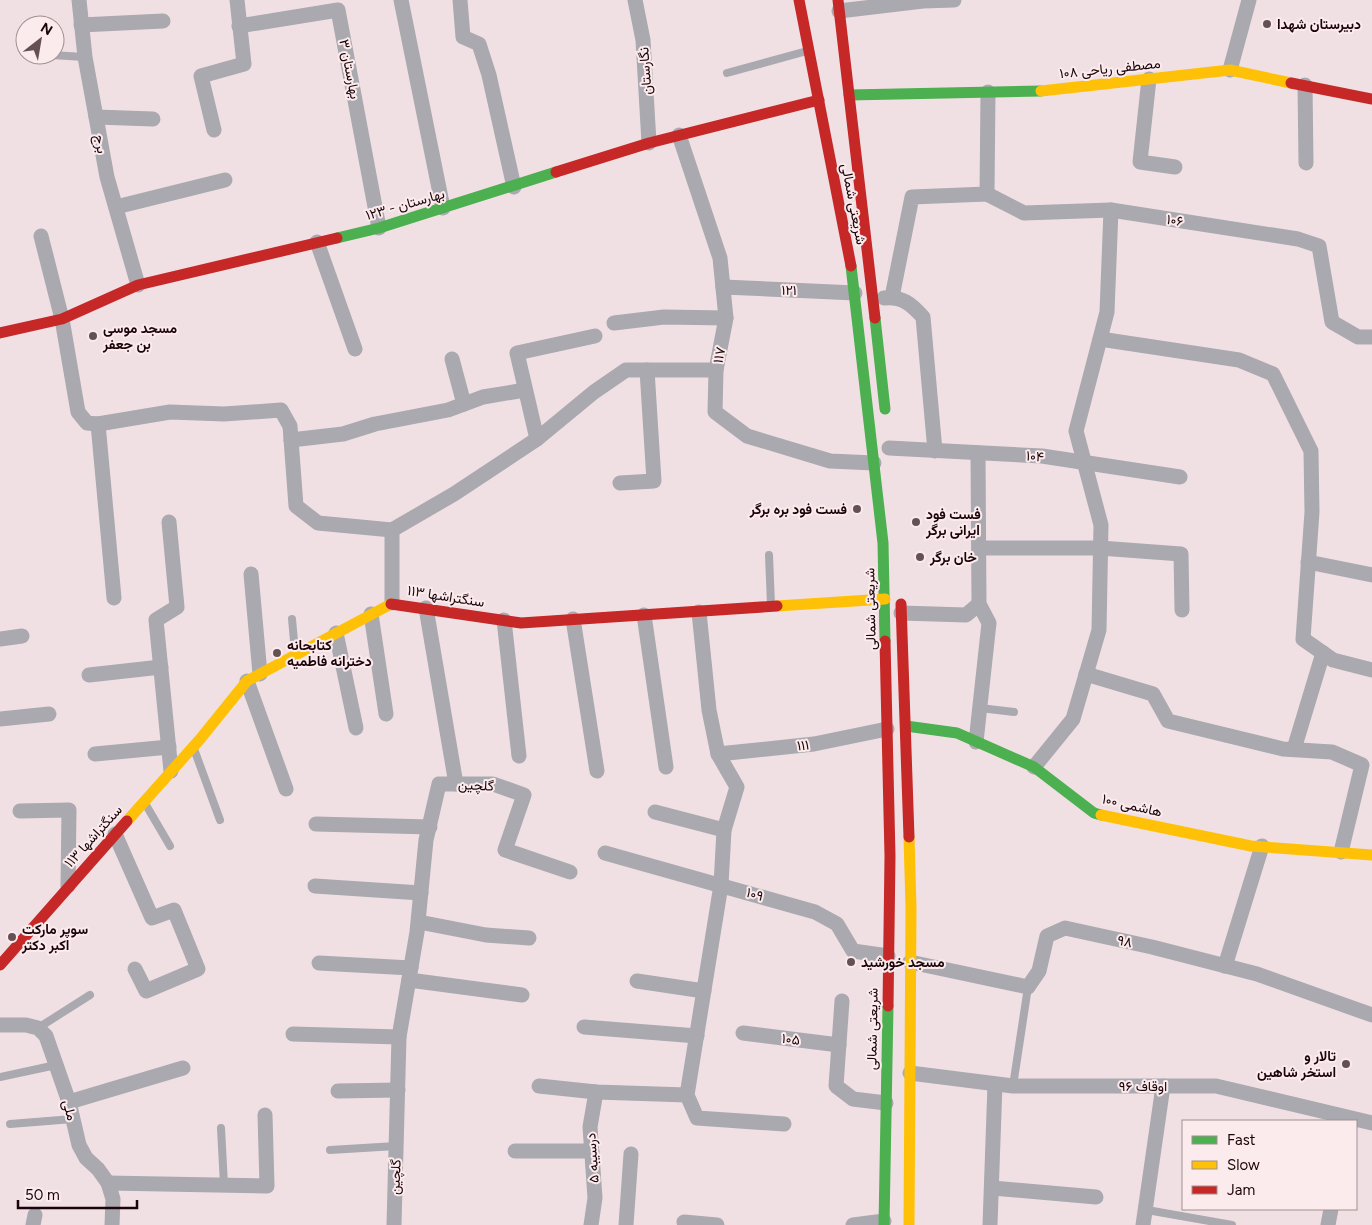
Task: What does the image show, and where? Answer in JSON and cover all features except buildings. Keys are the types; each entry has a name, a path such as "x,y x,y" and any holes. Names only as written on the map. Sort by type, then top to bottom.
{"street":[{"name":"برج","path":"79,0 85,57 107,177 138,285"},
{"path":"214,130 201,76 244,64 237,0"},
{"path":"401,0 443,208"},
{"path":"460,0 463,37 479,44 489,75 514,187"},
{"name":"نگارستان","path":"635,0 643,40 649,143"},
{"name":"شریعتی شمالی","path":"799,0 855,293 884,543 890,856 884,1223"},
{"path":"838,6 954,0"},
{"path":"1230,70 1249,0"},
{"name":"شریعتی شمالی","path":"838,6 886,418"},
{"name":"بهارستان ۳","path":"239,26 338,10 380,228"},
{"path":"81,25 163,21"},
{"name":"مصطفی ریاحی ۱۰۸","path":"848,95 1039,91 1230,70 1372,99"},
{"path":"1148,79 1140,162 1175,166"},
{"path":"1305,85 1306,163"},
{"path":"892,297 912,197 988,194 988,92"},
{"name":"بهارستان - ۱۲۳","path":"0,333 62,319 138,285 380,228 649,143 819,100"},
{"path":"96,118 153,119"},
{"name":"۱۱۷","path":"679,136 720,258 726,318 716,370 716,412 747,436 830,461 874,464"},
{"path":"116,207 225,180"},
{"name":"۱۰۶","path":"988,194 1024,213 1111,210 1298,239 1318,246 1332,322 1358,336 1372,337"},
{"path":"1034,767 1073,719 1099,630 1101,525 1076,431 1107,312 1111,210"},
{"path":"41,236 62,319 78,412 87,423 98,424 170,412 224,414 281,410 290,426 296,506 318,523 392,530 454,494 537,439 594,392 626,370 716,370"},
{"path":"317,242 354,349"},
{"name":"۱۲۱","path":"723,287 855,293"},
{"path":"873,300 892,297 909,302 922,316 935,451"},
{"path":"614,322 664,317 726,318"},
{"path":"537,439 517,353 594,336"},
{"path":"1100,339 1240,360 1273,374 1311,450 1312,512 1302,639 1333,660 1372,670"},
{"path":"452,359 464,404"},
{"path":"620,483 654,481 647,370"},
{"path":"291,440 343,434 375,424 448,410 483,397 525,390"},
{"path":"98,424 114,598"},
{"name":"۱۰۴","path":"889,448 1042,456 1180,477"},
{"path":"976,742 989,623 979,604 978,453"},
{"path":"169,522 178,607 156,620 171,771"},
{"path":"392,530 392,603"},
{"path":"980,548 1100,548 1181,554 1182,610"},
{"path":"1308,562 1372,575"},
{"path":"251,574 253,678 286,789"},
{"path":"900,594 909,856 909,1225"},
{"name":"سنگتراشها ۱۱۳","path":"0,965 253,678 392,603 521,623 885,599"},
{"path":"901,613 966,615 979,604"},
{"path":"426,608 456,784"},
{"path":"699,612 709,710 718,754 737,787 724,830 722,885 687,1095 697,1118 784,1124"},
{"path":"371,614 386,714"},
{"path":"644,615 666,767"},
{"path":"504,620 519,756"},
{"path":"573,620 597,771"},
{"path":"336,633 356,728"},
{"path":"0,639 22,636"},
{"path":"1294,749 1323,653"},
{"path":"89,675 160,666"},
{"path":"1086,674 1153,694 1168,721 1294,749 1332,752 1362,765 1341,852"},
{"path":"0,719 49,714"},
{"name":"هاشمی ۱۰۰","path":"906,726 958,733 1034,767 1094,813 1262,846 1372,855"},
{"name":"۱۱۱","path":"718,754 814,744 887,729"},
{"path":"95,754 169,747"},
{"name":"گلچین","path":"394,1225 399,1037 419,922 430,827 440,784 493,784 524,795 506,850 570,872"},
{"path":"20,811 69,810 68,886"},
{"path":"655,812 724,830"},
{"path":"316,824 430,827"},
{"path":"115,834 152,918 174,910 198,969 146,991 135,969"},
{"path":"1225,966 1262,846"},
{"name":"۱۰۹","path":"605,852 815,912 837,924 853,951 888,956"},
{"path":"890,856 909,856"},
{"path":"315,886 421,893"},
{"path":"419,922 486,935 529,938"},
{"name":"۹۸","path":"1028,987 1039,972 1047,936 1065,928 1258,974 1372,1015"},
{"path":"910,962 1028,987"},
{"path":"319,964 410,974 522,995"},
{"path":"637,981 704,991"},
{"path":"842,1001 836,1086 853,1099 886,1103"},
{"path":"0,1025 26,1025 38,1028"},
{"path":"584,1027 697,1036"},
{"name":"ملی","path":"38,1028 46,1036 69,1102 80,1145 86,1158 98,1168 108,1183 113,1199 112,1225"},
{"name":"۱۰۵","path":"743,1033 839,1045"},
{"path":"293,1034 399,1037"},
{"path":"69,1102 183,1068"},
{"name":"اوقاف ۹۶","path":"910,1074 1014,1086 1216,1086 1345,1118"},
{"path":"990,1225 996,1084"},
{"path":"540,1086 596,1092 687,1095"},
{"path":"1143,1225 1147,1210 1163,1086"},
{"path":"338,1091 398,1090"},
{"name":"درسیبه ۵","path":"591,1225 595,1198 590,1127 596,1092"},
{"path":"108,1183 267,1186 265,1115"},
{"name":"اوقاف ۹۶","path":"1357,1121 1372,1124"},
{"path":"515,1151 592,1151"},
{"path":"626,1225 631,1154"},
{"path":"992,1188 1096,1197"},
{"path":"1328,1225 1331,1210"},
{"path":"684,1222 717,1225"},
{"path":"853,1225 884,1223"}],"lane":[{"path":"727,73 809,50"},
{"path":"65,56 85,57"},
{"path":"769,555 771,607"},
{"path":"292,619 295,655"},
{"path":"980,708 1014,712"},
{"path":"193,747 220,820"},
{"path":"144,801 170,846"},
{"path":"1014,1086 1028,987"},
{"path":"38,1028 90,995"},
{"path":"0,1076 56,1065"},
{"path":"10,1124 73,1119"},
{"path":"221,1128 224,1185"},
{"path":"330,1150 396,1146"},
{"path":"1147,1210 1232,1225"}],"traffic: fast":[{"path":"849,95 1041,91"},
{"path":"337,238 379,228 556,172"},
{"path":"851,266 883,543 885,641"},
{"path":"875,318 885,409"},
{"path":"906,726 957,733 1034,767 1094,813 1101,815"},
{"path":"884,1225 888,1006"}],"traffic: slow":[{"path":"1041,91 1230,70 1291,83"},
{"path":"777,606 885,599"},
{"path":"127,821 201,738 247,681 391,604"},
{"path":"1101,815 1251,846 1372,855"},
{"path":"909,837 911,908 909,1225"}],"traffic: jam":[{"path":"799,0 851,266"},
{"path":"838,0 875,318"},
{"path":"1291,83 1372,99"},
{"path":"556,172 649,143 819,100"},
{"path":"0,333 62,319 138,285 337,238"},
{"path":"391,604 521,623 777,606"},
{"path":"901,604 909,837"},
{"path":"885,641 890,856 888,1006"},
{"path":"0,965 127,821"}],"place":[{"name":"دبیرستان شهدا","path":"1267,24"},
{"name":"مسجد موسی بن جعفر","path":"93,336"},
{"name":"فست فود بره برگر","path":"857,509"},
{"name":"فست فود ایرانی برگر","path":"916,522"},
{"name":"خان برگر","path":"920,557"},
{"name":"کتابحانه دخترانه فاطمیه","path":"277,653"},
{"name":"سوپر مارکت اکبر دکتر","path":"12,937"},
{"name":"مسجد خورشید","path":"851,962"},
{"name":"تالار و استخر شاهین","path":"1346,1064"}]}
